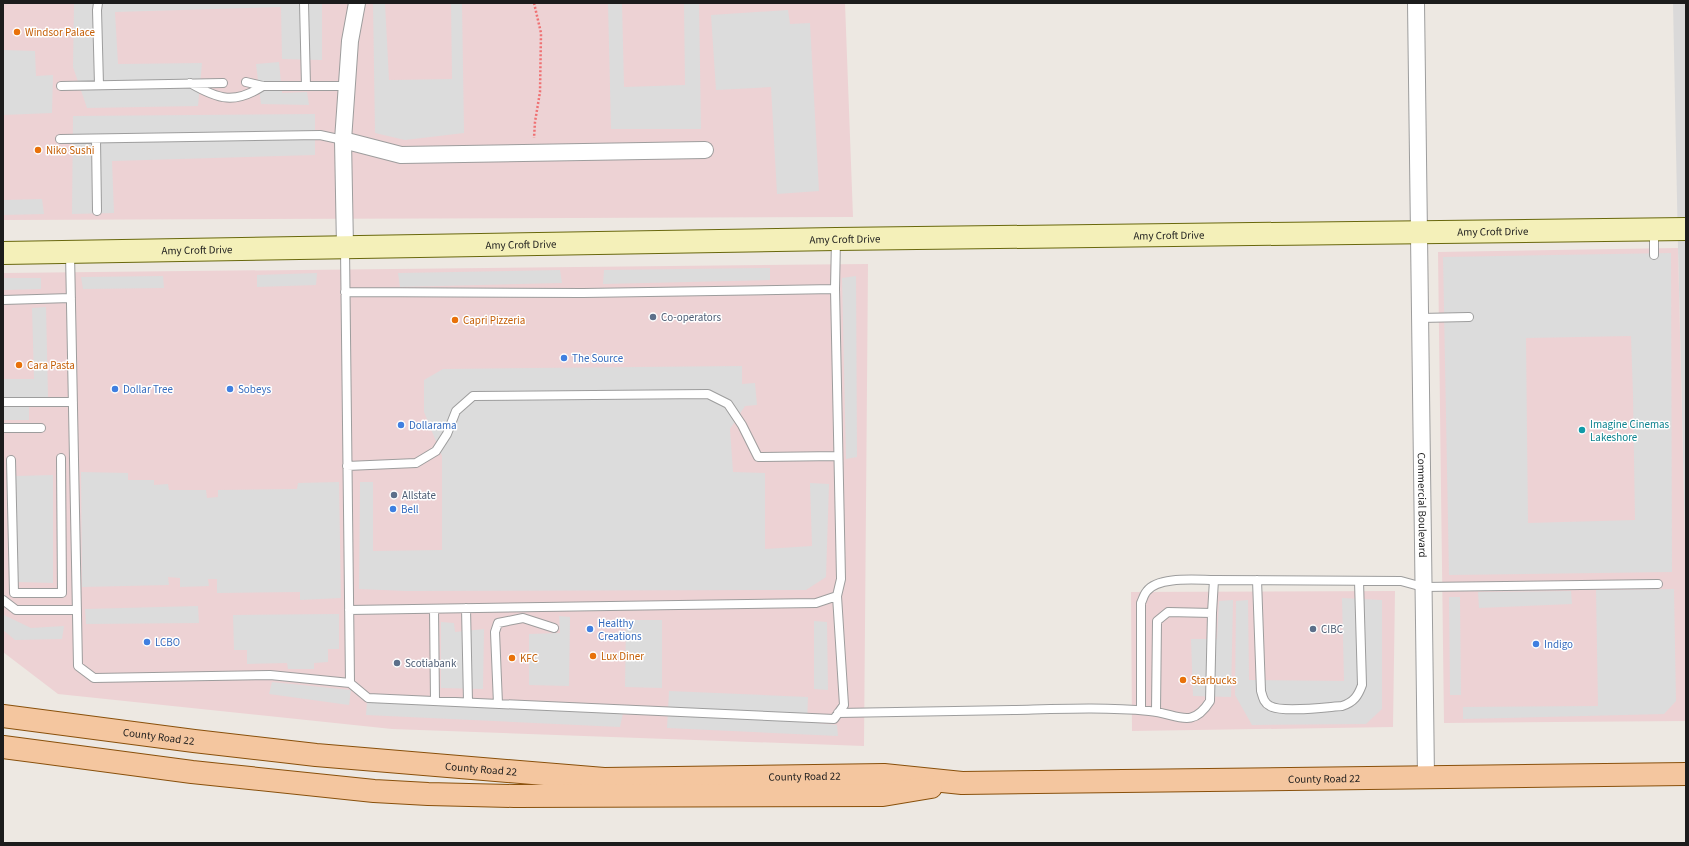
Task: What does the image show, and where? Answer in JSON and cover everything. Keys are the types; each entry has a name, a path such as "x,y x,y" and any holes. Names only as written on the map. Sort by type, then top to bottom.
{"main road":[{"name":"County Road 22","path":"3,716 316,755 604,779 884,775 962,782 1686,774"},
{"path":"3,733 214,761 359,775 453,780 604,779"},
{"name":"County Road 22","path":"3,747 192,772 367,790 428,794 514,796 883,794 962,782"}],"street":[{"path":"345,247 343,140 350,41 357,3"},
{"name":"Commercial Boulevard","path":"1416,3 1426,777"},
{"path":"343,140 401,155 704,150"},
{"name":"Amy Croft Drive","path":"3,253 836,238 1654,228 1686,229"}],"lane":[{"path":"98,3 99,85"},
{"path":"304,3 306,86"},
{"path":"61,86 223,82"},
{"path":"246,82 263,86 346,86"},
{"path":"190,83 218,97 236,98 250,94 263,86"},
{"path":"60,139 320,135 343,140"},
{"path":"96,139 97,211"},
{"path":"1654,228 1654,254"},
{"path":"70,252 78,666 94,678 270,675 350,683 368,698 834,719 844,705 837,596 840,579 835,289 836,238"},
{"path":"345,247 350,683"},
{"path":"345,292 583,293 835,289"},
{"path":"3,300 71,298"},
{"path":"1420,318 1469,317"},
{"path":"348,466 416,463 436,451 447,434 456,411 472,396 708,394 728,404 742,425 758,457 838,456"},
{"path":"3,402 73,402"},
{"path":"3,428 41,428"},
{"path":"11,460 14,593 62,593 61,458"},
{"path":"838,713 1109,708 1156,711 1177,717 1192,718 1203,712 1210,701 1214,580"},
{"path":"1257,580 1261,691 1263,701 1271,707 1281,709 1342,706 1351,703 1358,696 1362,685 1359,581"},
{"path":"1141,710 1141,603 1147,590 1166,581 1401,581 1423,587 1658,584"},
{"path":"349,610 816,603 837,596"},
{"path":"3,600 16,610 77,610"},
{"path":"466,608 468,702"},
{"path":"434,609 435,701"},
{"path":"1156,711 1157,621 1168,612 1212,612"},
{"path":"498,704 495,632 498,623 523,618 554,628"}],"path":[{"path":"534,3 541,33 540,92 535,122 534,153"}],"shaded area":[{"path":"3,3 845,3 853,217 3,220"},
{"path":"74,3 322,3 322,60 282,59 281,7 115,12 118,64 202,63 198,106 87,108 73,67"},
{"path":"373,3 385,3 389,80 452,79 451,3 462,3 464,133 405,140 375,133"},
{"path":"608,3 622,3 624,87 685,85 684,3 699,3 701,129 611,129"},
{"path":"1673,3 1686,3 1686,582 1678,248"},
{"path":"788,10 790,24 810,23 819,191 777,194 771,87 716,90 711,15"},
{"path":"3,50 35,51 36,76 53,75 52,113 3,115"},
{"path":"279,62 282,93 307,92 309,105 261,104 256,64"},
{"path":"315,114 315,155 112,161 114,213 72,214 73,116"},
{"path":"42,199 44,214 3,215 3,200"},
{"path":"1678,248 1686,582 1686,721 1444,723 1438,252"},
{"path":"1671,253 1672,572 1449,575 1443,257","holes":["1631,336 1635,520 1528,523 1526,338"]},
{"path":"868,264 864,746 392,729 58,694 3,652 3,273"},
{"path":"770,268 770,280 603,284 604,270"},
{"path":"560,270 562,283 400,287 398,273"},
{"path":"317,273 316,285 257,287 257,275"},
{"path":"163,276 164,288 83,289 81,277"},
{"path":"856,276 857,457 846,459 842,278"},
{"path":"3,278 41,278 41,289 3,290"},
{"path":"46,307 48,397 29,400 29,420 3,420 3,379 34,379 32,308"},
{"path":"742,366 742,384 755,383 757,405 745,406 730,429 733,472 765,473 765,549 812,546 810,483 829,484 826,577 806,590 406,591 359,589 360,482 373,482 373,551 442,550 442,456 424,412 424,380 443,369"},
{"path":"81,472 128,473 128,480 154,480 154,485 168,484 169,490 206,490 207,498 218,497 218,490 297,489 298,483 339,482 341,598 300,600 300,592 217,593 217,579 208,579 209,586 180,587 180,578 168,577 169,585 82,587"},
{"path":"53,475 53,583 17,582 16,476"},
{"path":"3,579 4,615 31,628 64,626 62,639 15,640 3,630"},
{"path":"1674,589 1676,701 1664,714 1463,719 1463,707 1598,706 1596,590"},
{"path":"1395,591 1393,727 1132,731 1131,592"},
{"path":"1571,591 1572,604 1479,608 1478,592"},
{"path":"1449,597 1460,597 1461,695 1450,695"},
{"path":"1342,598 1382,600 1382,709 1366,724 1252,725 1235,695 1236,601 1248,600 1249,680 1344,681"},
{"path":"1233,600 1231,697 1193,696 1191,639 1217,639 1219,601"},
{"path":"198,606 199,623 86,624 85,609"},
{"path":"339,614 339,649 328,649 328,662 314,663 314,669 288,669 287,663 247,664 247,650 234,650 233,615"},
{"path":"559,616 570,617 569,686 529,685 529,634 560,633"},
{"path":"626,620 662,620 662,688 625,687"},
{"path":"814,621 827,622 828,690 814,689"},
{"path":"441,622 454,623 455,632 484,629 483,689 441,688"},
{"path":"272,682 351,690 349,705 269,694"},
{"path":"669,691 808,697 807,722 837,725 838,736 667,728"},
{"path":"367,701 623,713 620,727 366,715"}],"place":[{"name":"Windsor Palace","path":"17,32"},
{"name":"Niko Sushi","path":"38,150"},
{"name":"Co-operators","path":"653,317"},
{"name":"Capri Pizzeria","path":"455,320"},
{"name":"The Source","path":"564,358"},
{"name":"Cara Pasta","path":"19,365"},
{"name":"Dollar Tree","path":"115,389"},
{"name":"Sobeys","path":"230,389"},
{"name":"Dollarama","path":"401,425"},
{"name":"Imagine Cinemas Lakeshore","path":"1582,430"},
{"name":"Allstate","path":"394,495"},
{"name":"Bell","path":"393,509"},
{"name":"Healthy Creations","path":"590,629"},
{"name":"CIBC","path":"1313,629"},
{"name":"LCBO","path":"147,642"},
{"name":"Indigo","path":"1536,644"},
{"name":"Lux Diner","path":"593,656"},
{"name":"KFC","path":"512,658"},
{"name":"Scotiabank","path":"397,663"},
{"name":"Starbucks","path":"1183,680"}]}
